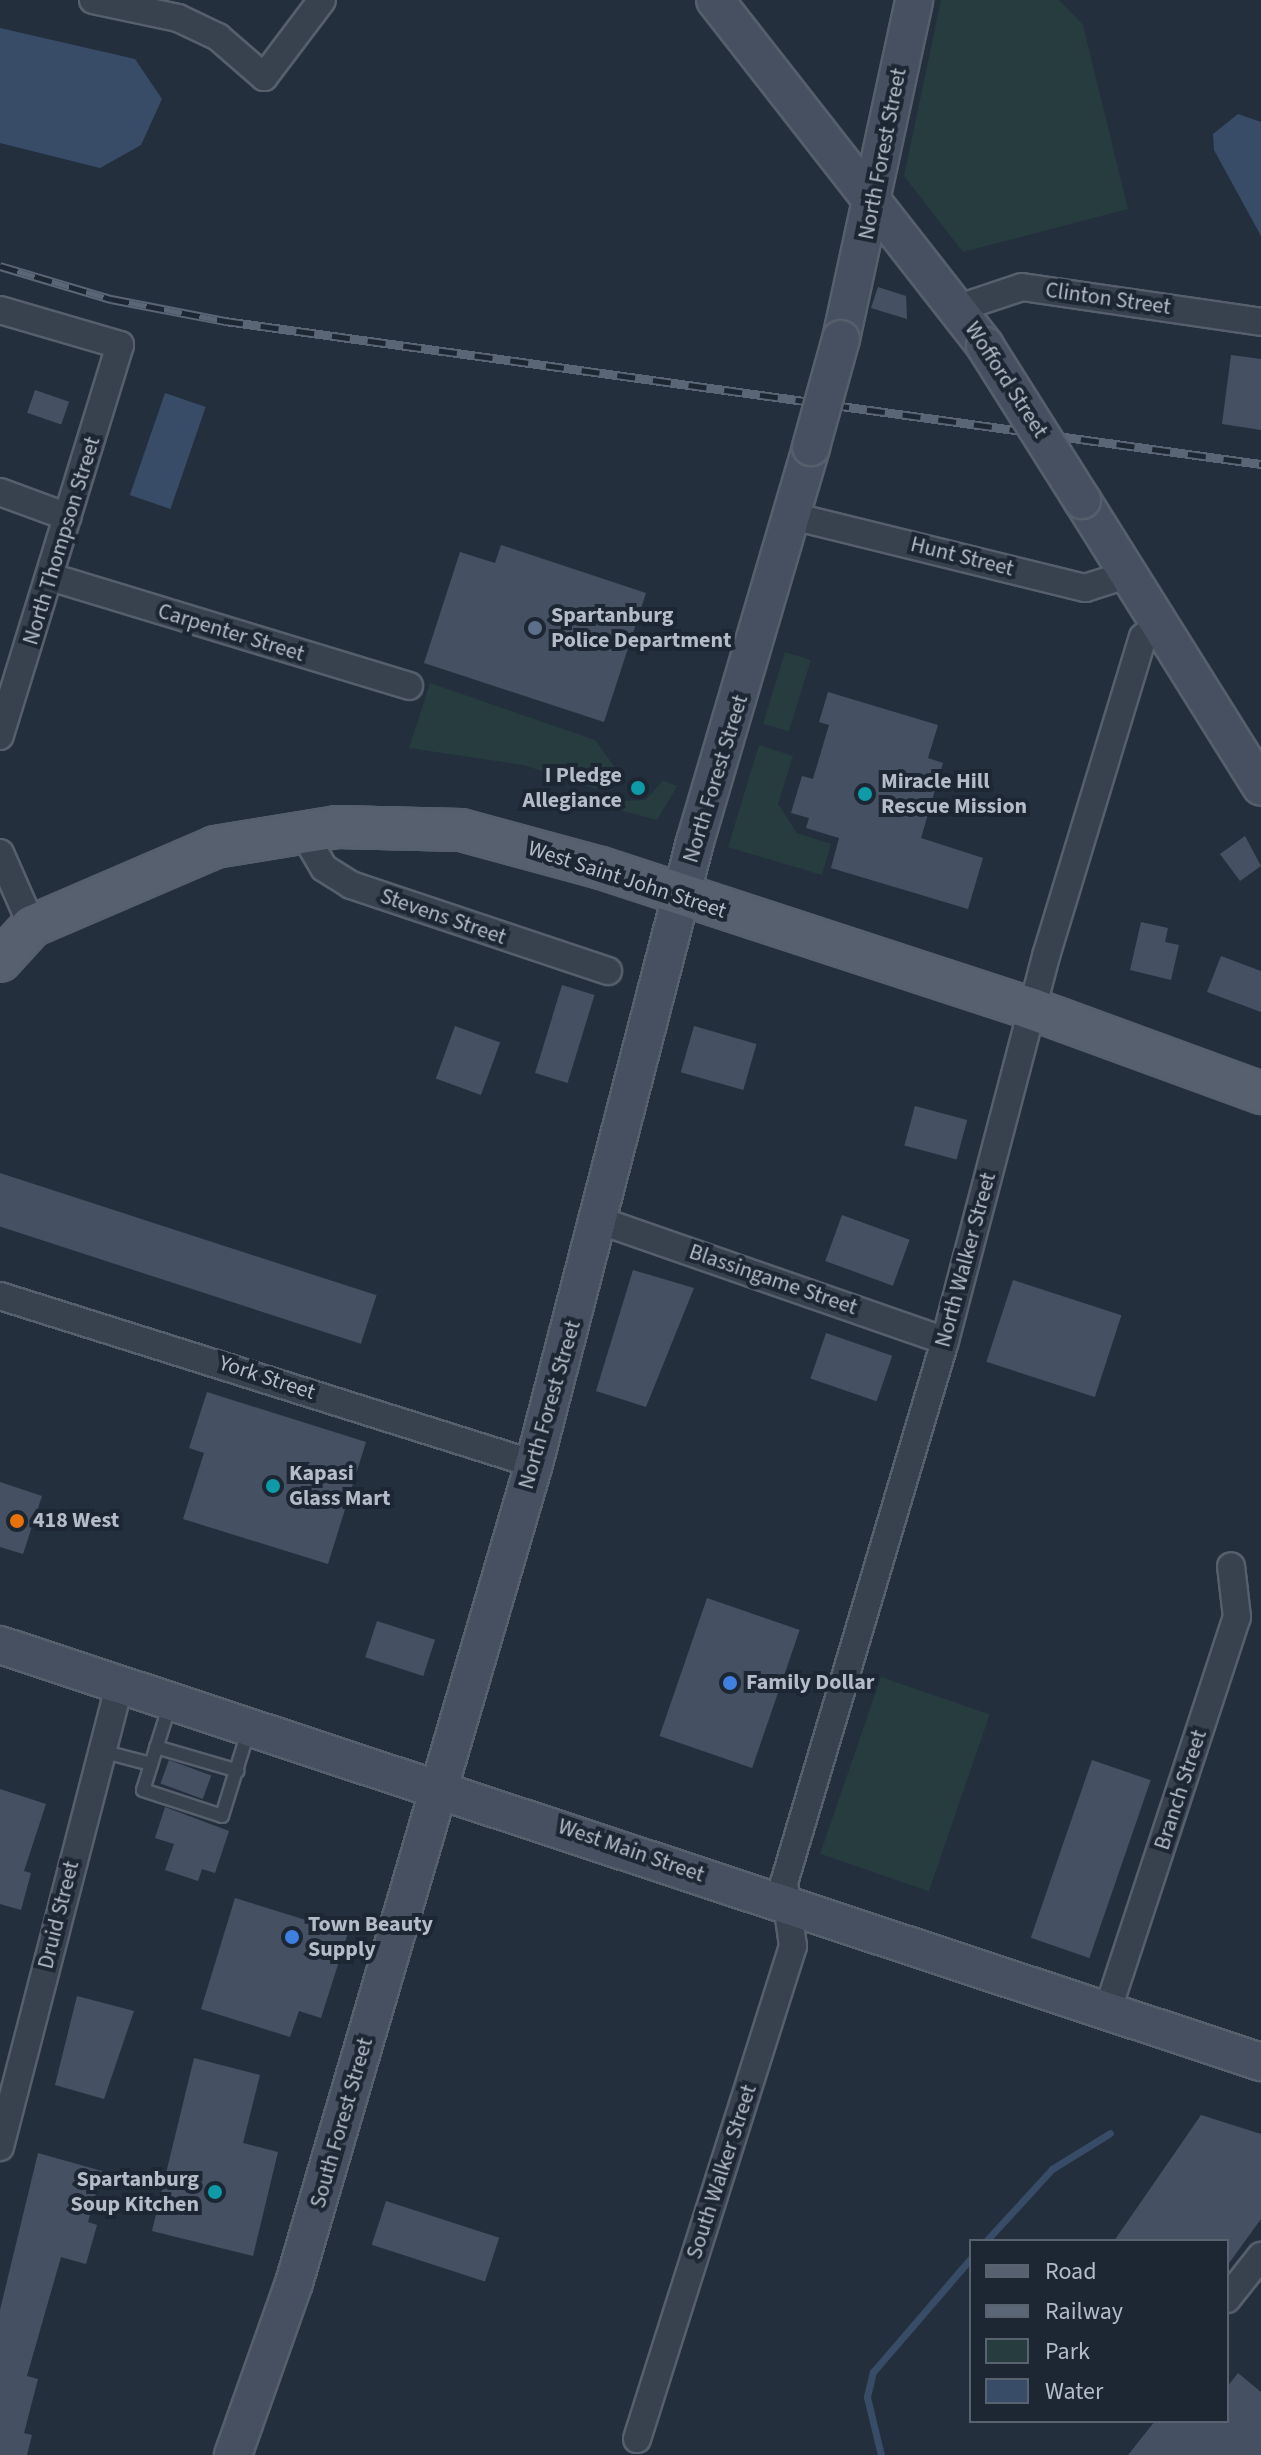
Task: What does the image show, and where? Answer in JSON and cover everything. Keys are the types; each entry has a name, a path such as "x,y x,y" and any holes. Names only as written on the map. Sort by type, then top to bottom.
{"main road":[{"name":"West Saint John Street","path":"0,961 32,926 215,847 301,829 461,830 1032,1009 1251,1083"}],"street":[{"path":"93,0 178,18 218,37 264,77 322,0"},
{"name":"Wofford Street","path":"715,0 959,308 1261,787"},
{"name":"North Forest Street","path":"438,1786 534,1464 601,1221 682,897 841,339 875,199 914,0"},
{"name":"Clinton Street","path":"959,308 1022,287 1261,322"},
{"name":"North Thompson Street","path":"0,310 120,345 68,517 54,578 0,736"},
{"path":"0,492 68,517"},
{"name":"Hunt Street","path":"792,516 1085,588 1129,574"},
{"name":"Carpenter Street","path":"54,578 409,686"},
{"name":"North Walker Street","path":"783,1904 945,1341 1032,1009 1143,637 1160,623"},
{"name":"Stevens Street","path":"301,829 324,868 351,885 608,971"},
{"path":"0,853 32,926"},
{"name":"Blassingame Street","path":"601,1221 945,1341"},
{"name":"York Street","path":"0,1296 534,1464"},
{"name":"Branch Street","path":"1107,2012 1237,1617 1231,1566"},
{"name":"West Main Street","path":"0,1645 438,1786 1261,2062"},
{"name":"Druid Street","path":"0,2147 120,1684"},
{"name":"South Forest Street","path":"233,2455 294,2283 438,1786"},
{"name":"South Walker Street","path":"637,2439 793,1946 783,1904"},
{"path":"1229,2296 1261,2256"}],"lane":[{"path":"171,1701 143,1790 222,1816 250,1728"},
{"path":"156,1747 238,1771"},
{"path":"101,1751 151,1764"}],"green space":[{"path":"941,0 1059,0 1083,25 1128,209 963,252 904,176"},
{"path":"785,652 811,660 789,732 763,724"},
{"path":"430,683 595,740 619,773 596,789 524,765 409,748"},
{"path":"759,745 793,756 778,804 797,833 831,844 822,875 728,847"},
{"path":"663,781 677,786 657,820 619,810 623,801 645,800"},
{"path":"881,1677 990,1714 929,1891 820,1854"}],"water":[{"path":"0,28 135,59 162,99 141,145 100,168 0,143"},
{"path":"1238,114 1261,122 1261,236 1214,150 1213,134"},
{"path":"165,393 206,407 170,509 130,495"}],"building":[{"path":"878,287 906,296 907,319 871,308"},
{"path":"1231,355 1261,359 1261,430 1222,424"},
{"path":"35,390 69,402 61,424 27,413"},
{"name":"Spartanburg Police Department","path":"501,545 646,593 604,722 424,663 460,552 495,563"},
{"name":"Miracle Hill Rescue Mission","path":"828,692 938,725 928,758 943,763 921,838 983,858 968,909 831,868 839,838 806,828 809,818 791,813 802,776 813,779 829,725 819,722"},
{"path":"1245,836 1261,866 1240,881 1220,854"},
{"path":"1141,922 1168,928 1165,942 1179,945 1171,980 1130,970"},
{"path":"1221,956 1261,971 1261,1012 1207,992"},
{"path":"562,985 595,995 568,1083 535,1073"},
{"path":"455,1026 500,1042 481,1095 436,1079"},
{"path":"694,1026 756,1044 743,1090 681,1072"},
{"path":"915,1106 967,1120 957,1160 904,1146"},
{"path":"0,1173 377,1295 361,1344 0,1227"},
{"path":"842,1215 910,1240 893,1286 825,1261"},
{"path":"633,1270 694,1288 646,1407 596,1391"},
{"path":"1013,1280 1121,1315 1095,1397 986,1362"},
{"path":"826,1333 892,1356 877,1401 810,1378"},
{"name":"Kapasi Glass Mart","path":"207,1392 366,1442 328,1564 183,1519 204,1453 189,1448"},
{"name":"418 West","path":"0,1482 42,1496 23,1554 0,1547"},
{"name":"Family Dollar","path":"707,1598 800,1630 752,1768 659,1736"},
{"path":"377,1621 435,1640 423,1676 365,1657"},
{"path":"169,1760 211,1775 203,1799 160,1783"},
{"path":"1092,1760 1151,1780 1089,1958 1031,1938"},
{"path":"0,1789 46,1804 24,1871 31,1873 21,1910 0,1904"},
{"path":"165,1807 229,1831 215,1873 202,1869 198,1881 165,1870 174,1844 155,1838"},
{"path":"235,1898 348,1933 321,2018 299,2011 290,2037 201,2009"},
{"path":"77,1996 134,2011 104,2099 55,2085"},
{"name":"Spartanburg Soup Kitchen","path":"194,2058 260,2075 243,2143 278,2152 253,2256 152,2231"},
{"path":"1201,2115 1261,2134 1261,2219 1229,2263 1229,2239 1115,2239"},
{"path":"38,2153 102,2171 88,2222 97,2225 86,2264 61,2257 27,2376 38,2379 24,2433 32,2435 27,2455 0,2455 0,2310"},
{"path":"386,2201 499,2238 485,2282 372,2245"},
{"path":"1238,2373 1261,2392 1261,2455 1128,2455 1153,2423 1229,2423 1229,2384"}],"waterway":[{"path":"988,2239 1052,2169 1110,2133"},
{"path":"881,2455 867,2397 873,2372 969,2260"}],"railway":[{"path":"0,266 111,299 225,321 1261,464"}],"place":[{"name":"Spartanburg Police Department","path":"535,628"},
{"name":"I Pledge Allegiance","path":"638,788"},
{"name":"Miracle Hill Rescue Mission","path":"865,794"},
{"name":"Kapasi Glass Mart","path":"273,1486"},
{"name":"418 West","path":"17,1521"},
{"name":"Family Dollar","path":"730,1683"},
{"name":"Town Beauty Supply","path":"292,1937"},
{"name":"Spartanburg Soup Kitchen","path":"215,2192"}]}
